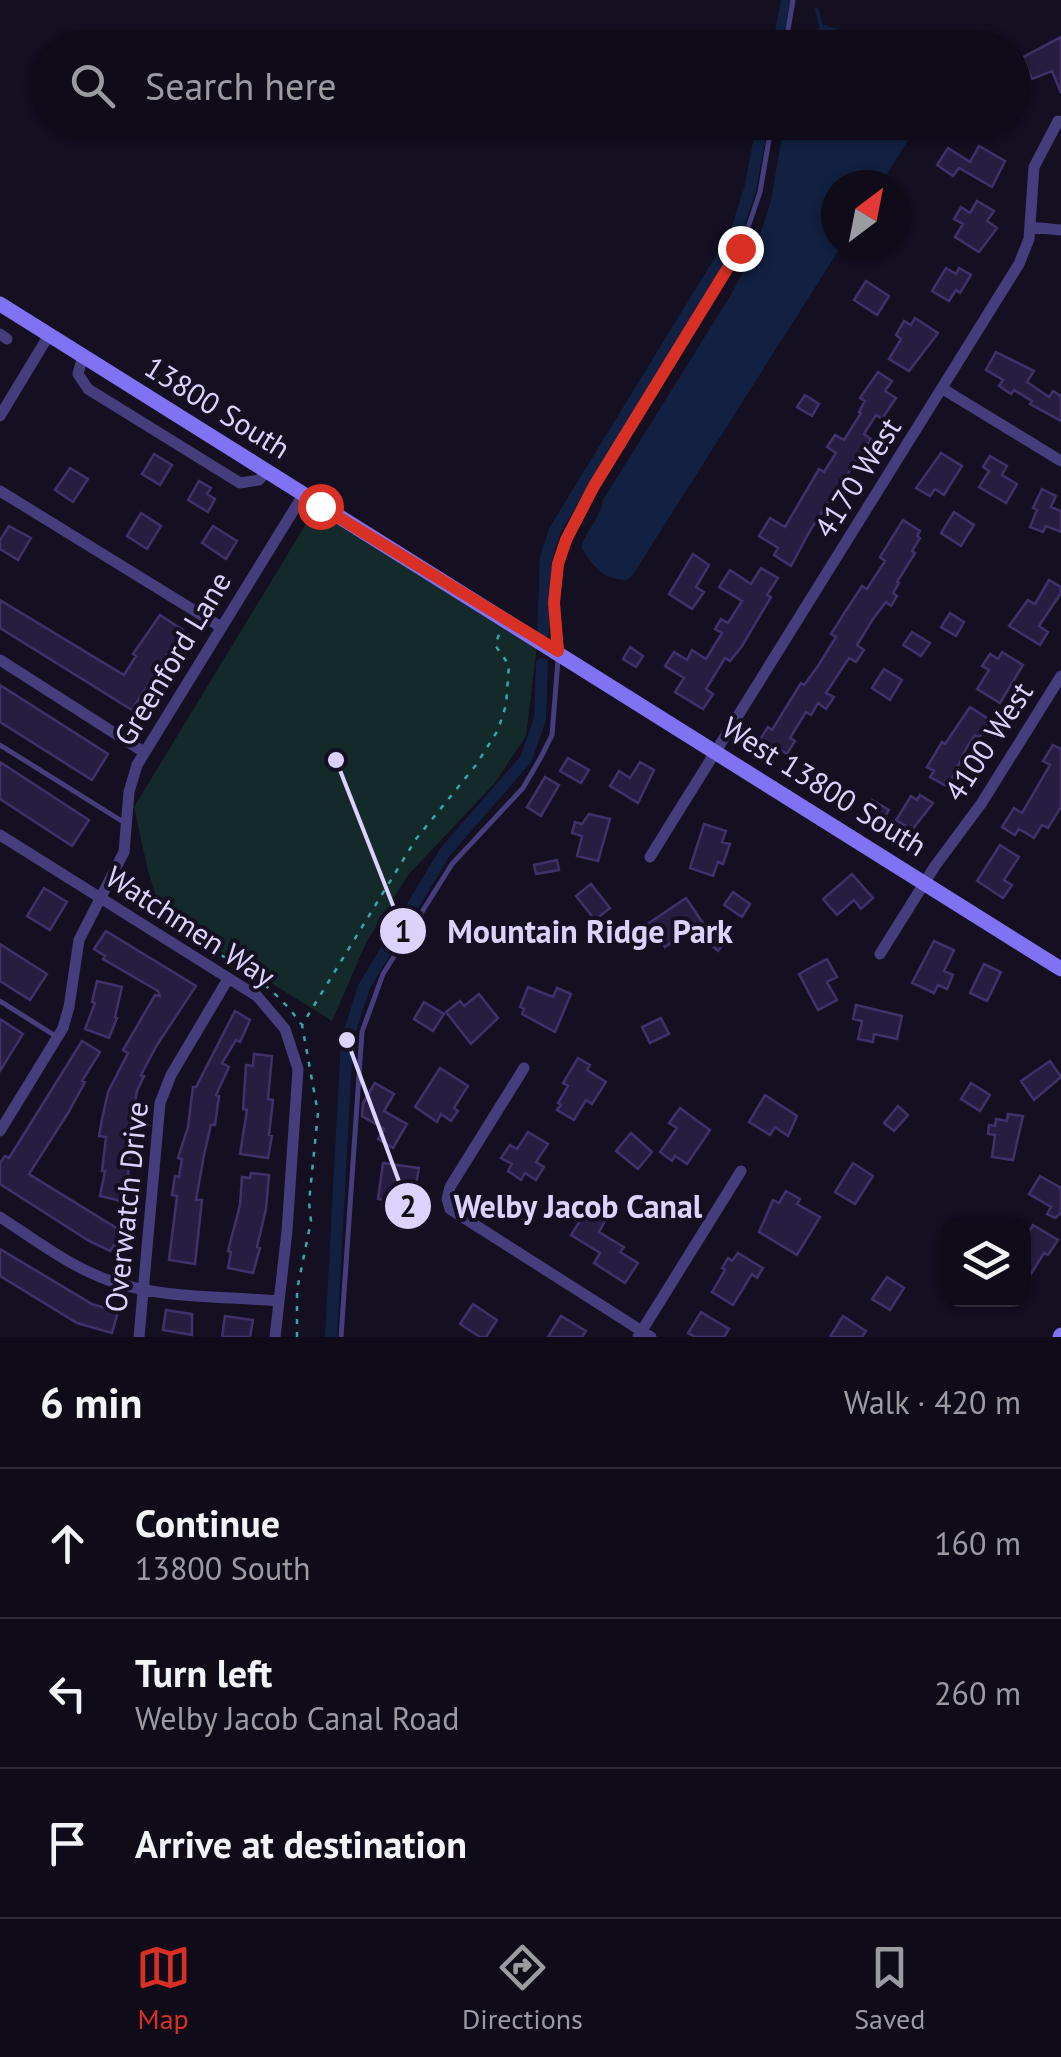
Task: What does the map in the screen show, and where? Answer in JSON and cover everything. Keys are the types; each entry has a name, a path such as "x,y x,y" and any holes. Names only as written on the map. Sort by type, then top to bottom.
{"street":[{"name":"4170 West","path":"650,857 1019,264 1030,227 1034,167 1058,121"},
{"path":"1030,227 1061,230"},
{"name":"13800 South","path":"0,304 558,651"},
{"path":"0,416 49,335"},
{"path":"83,356 78,374 88,389 240,483 259,480 266,472"},
{"path":"943,389 1061,461"},
{"path":"0,490 220,627"},
{"name":"Greenford Lane","path":"0,1130 58,1038 70,1007 79,940 120,864 129,826 131,782 144,752 303,495"},
{"name":"West 13800 South","path":"558,651 1061,969"},
{"path":"0,660 144,752"},
{"name":"4100 West","path":"880,954 1061,676"},
{"name":"Watchmen Way","path":"0,836 228,978 273,1011 286,1029 296,1059 287,1231 274,1337"},
{"name":"Overwatch Drive","path":"139,1337 160,1103 170,1075 228,978"},
{"path":"524,1068 450,1188 448,1205 456,1216 644,1335 741,1171"},
{"path":"0,1217 86,1270 143,1289 278,1300"}],"lane":[{"path":"788,30 793,0"},
{"path":"340,1337 362,1032 383,974 452,864 523,788 552,735 558,651 554,603 558,564 566,540 594,486 740,248 760,192 769,140"},
{"path":"0,745 129,826"},
{"path":"0,1001 58,1038"}],"path":[{"path":"124,890 272,988 302,1025"}],"green space":[{"path":"315,509 537,647 526,736 494,784 408,875 367,941 332,1021 162,915 134,807"}],"water":[{"path":"781,140 908,140 889,170 821,170 821,260 832,260 632,576 626,580 604,574 581,546 603,500 732,293 757,244 771,201"}],"building":[{"path":"1061,37 1061,93 1052,71 1032,79 1031,53"},
{"path":"979,146 1005,161 992,187 959,168 953,176 937,165 948,148 970,162"},
{"path":"977,201 994,211 987,221 997,228 979,252 955,237 963,224 954,219 961,207 970,213"},
{"path":"946,268 956,274 959,268 971,275 960,293 956,290 949,301 932,291"},
{"path":"866,281 889,296 877,315 854,300"},
{"path":"915,318 938,333 909,371 889,359 901,339 896,335 904,321 911,325"},
{"path":"996,352 1034,371 1027,382 1049,397 1053,391 1061,396 1061,421 1014,390 1011,394 999,386 1003,380 986,370"},
{"path":"878,372 892,381 885,391 896,398 882,419 876,415 864,434 871,439 791,566 774,555 778,548 759,536 770,518 785,527 819,469 824,472 836,453 827,447 835,435 844,440 861,413 865,401 860,398"},
{"path":"805,395 819,404 812,416 797,407"},
{"path":"941,453 962,466 944,495 935,489 930,496 916,488"},
{"path":"154,454 172,465 160,485 142,474"},
{"path":"990,456 1007,466 1002,475 1017,484 1006,503 979,487 989,471 983,467"},
{"path":"70,468 88,479 73,502 55,490"},
{"path":"199,481 211,488 207,494 215,499 208,512 188,500"},
{"path":"1042,489 1056,496 1051,507 1061,511 1061,532 1046,526 1043,532 1030,527"},
{"path":"954,512 974,525 961,546 941,533"},
{"path":"141,513 161,526 147,549 127,536"},
{"path":"903,520 920,531 912,551 915,553 897,582 893,593 897,596 891,606 886,602 857,645 864,650 856,662 849,658 826,693 834,697 826,709 818,703 811,715 806,712 790,738 795,741 787,754 776,747 772,753 757,744 768,727 772,730 801,683 804,685 818,666 836,637 831,634 843,615 885,561 880,557"},
{"path":"9,526 31,538 18,560 0,549 0,540"},
{"path":"213,526 237,541 226,559 202,543"},
{"path":"693,554 709,565 696,587 704,592 692,609 669,594"},
{"path":"761,568 778,578 767,595 771,597 742,646 730,661 725,658 706,689 713,694 703,709 675,692 684,678 665,666 674,652 687,660 692,650 706,659 722,633 715,629 721,619 728,623 742,601 719,587 730,570 751,584"},
{"path":"1049,580 1061,587 1061,593 1039,626 1048,632 1040,645 1009,626 1028,600 1035,604"},
{"path":"0,600 124,675 136,656 133,654 160,615 183,630 132,710 0,628"},
{"path":"950,613 964,622 956,636 941,627"},
{"path":"912,632 930,643 921,656 903,645"},
{"path":"630,647 643,656 636,667 623,659"},
{"path":"1002,652 1023,665 1000,703 977,689 989,670 982,666 990,654 998,659"},
{"path":"884,669 902,680 890,700 872,688"},
{"path":"0,685 108,754 92,780 0,722"},
{"path":"970,707 990,720 979,738 975,735 967,747 948,787 930,777 934,771 927,767"},
{"path":"1053,745 1061,749 1061,807 1048,828 1042,825 1034,838 1019,829 1015,835 1002,827 1014,808 1022,813 1050,765 1043,761"},
{"path":"568,758 589,770 581,783 560,771"},
{"path":"0,762 89,820 72,846 0,799"},
{"path":"640,762 654,770 638,803 610,786 619,771 630,778"},
{"path":"545,777 559,785 541,816 527,807"},
{"path":"920,795 933,803 912,830 896,820 911,796 917,800"},
{"path":"872,800 889,810 882,822 865,812"},
{"path":"589,814 610,819 598,861 577,856 582,836 572,833 575,822 582,824"},
{"path":"704,824 726,831 722,842 730,844 723,864 718,862 713,876 690,868"},
{"path":"1000,845 1019,857 1004,880 1012,885 1003,898 977,881"},
{"path":"557,860 559,870 536,874 534,865"},
{"path":"852,874 873,898 861,909 854,900 837,915 823,899"},
{"path":"591,884 610,908 595,920 576,896"},
{"path":"44,888 67,902 50,930 27,916"},
{"path":"733,892 750,904 742,917 724,905"},
{"path":"686,898 709,932 718,922 732,934 718,951 693,929 665,947 649,923"},
{"path":"106,931 196,986 141,1075 144,1076 131,1124 125,1202 100,1196 106,1137 99,1136 108,1092 128,1053 123,1050 155,995 160,996 94,949"},
{"path":"934,941 954,950 944,971 953,975 947,989 938,985 934,993 912,983"},
{"path":"0,944 47,974 30,1000 0,981"},
{"path":"827,959 837,977 827,982 837,1000 818,1010 799,974"},
{"path":"984,964 1001,972 987,1001 970,993"},
{"path":"97,981 122,987 109,1038 85,1029 95,1003 92,1002"},
{"path":"528,987 553,997 557,988 571,994 555,1032 522,1014 524,1009 520,1007"},
{"path":"479,994 498,1018 471,1044 446,1012 460,1001 464,1006"},
{"path":"424,1002 444,1014 433,1031 414,1019"},
{"path":"856,1005 902,1016 897,1039 874,1034 873,1042 858,1039 862,1021 853,1019"},
{"path":"235,1011 250,1020 240,1042 236,1040 222,1063 229,1067 216,1095 219,1096 215,1125 211,1125 196,1200 202,1200 195,1264 169,1260 177,1196 172,1195 175,1176 179,1177 182,1159 178,1158 188,1127 193,1087"},
{"path":"661,1018 669,1034 650,1043 642,1027"},
{"path":"0,1019 23,1034 0,1071"},
{"path":"82,1041 100,1052 68,1113 29,1174 126,1234 118,1247 114,1245 110,1251 0,1184 0,1163 5,1156 9,1158"},
{"path":"254,1054 272,1056 268,1099 273,1100 269,1135 272,1136 268,1158 240,1154 247,1110 243,1109 246,1065 253,1066"},
{"path":"578,1058 590,1065 587,1070 606,1082 592,1104 586,1100 574,1120 557,1110 568,1086 563,1083"},
{"path":"1050,1061 1061,1077 1034,1100 1021,1081"},
{"path":"440,1068 468,1086 451,1121 441,1114 437,1122 415,1107"},
{"path":"375,1083 394,1094 384,1111 407,1124 393,1148 378,1139 384,1129 362,1116 363,1103"},
{"path":"971,1083 990,1095 980,1111 961,1099"},
{"path":"765,1095 797,1116 788,1136 775,1127 770,1135 749,1122"},
{"path":"898,1106 908,1115 894,1131 884,1123"},
{"path":"680,1108 710,1130 687,1164 675,1156 672,1161 660,1152 677,1128 669,1123"},
{"path":"1008,1114 1023,1116 1013,1160 992,1157 995,1135 988,1134 989,1125 995,1126 996,1119 1007,1121"},
{"path":"528,1132 548,1144 536,1162 544,1167 536,1180 525,1173 521,1180 508,1171 512,1164 501,1158 510,1145 517,1149"},
{"path":"631,1133 652,1152 638,1169 616,1151"},
{"path":"383,1163 419,1168 412,1205 407,1205 406,1211 382,1207 383,1200 378,1199"},
{"path":"853,1163 873,1176 855,1204 835,1192"},
{"path":"251,1173 269,1175 253,1273 228,1268 242,1177 250,1178"},
{"path":"1040,1176 1061,1188 1061,1213 1055,1218 1047,1214 1051,1207 1029,1194"},
{"path":"786,1191 800,1199 797,1204 820,1217 797,1255 759,1232 773,1200 779,1203"},
{"path":"587,1210 605,1221 599,1232 624,1247 620,1252 638,1263 625,1283 594,1263 600,1253 571,1235"},
{"path":"1033,1225 1058,1240 1031,1274"},
{"path":"0,1249 92,1304 118,1312 112,1333 77,1323 0,1276"},
{"path":"738,1253 763,1268 757,1278 752,1274 733,1305 712,1292 728,1258 732,1261"},
{"path":"887,1277 904,1288 890,1310 872,1299"},
{"path":"473,1304 497,1320 486,1337 460,1324"},
{"path":"166,1310 192,1314 192,1335 163,1330"},
{"path":"701,1312 729,1329 724,1337 695,1337 688,1333"},
{"path":"225,1316 253,1320 250,1337 222,1337"},
{"path":"561,1316 586,1331 582,1337 548,1337"},
{"path":"843,1316 866,1331 862,1337 830,1337"}],"waterway":[{"path":"781,30 787,0"},
{"path":"817,10 822,30"},
{"path":"543,633 546,558 555,530 735,236 760,140"},
{"path":"331,1337 347,1040 364,987 445,852 526,759 540,719 542,664"}],"place":[{"name":"Mountain Ridge Park","path":"336,760"},
{"name":"Welby Jacob Canal","path":"347,1040"}],"route":[{"path":"320,506 558,651 554,603 558,564 566,540 594,486 740,248"}]}
